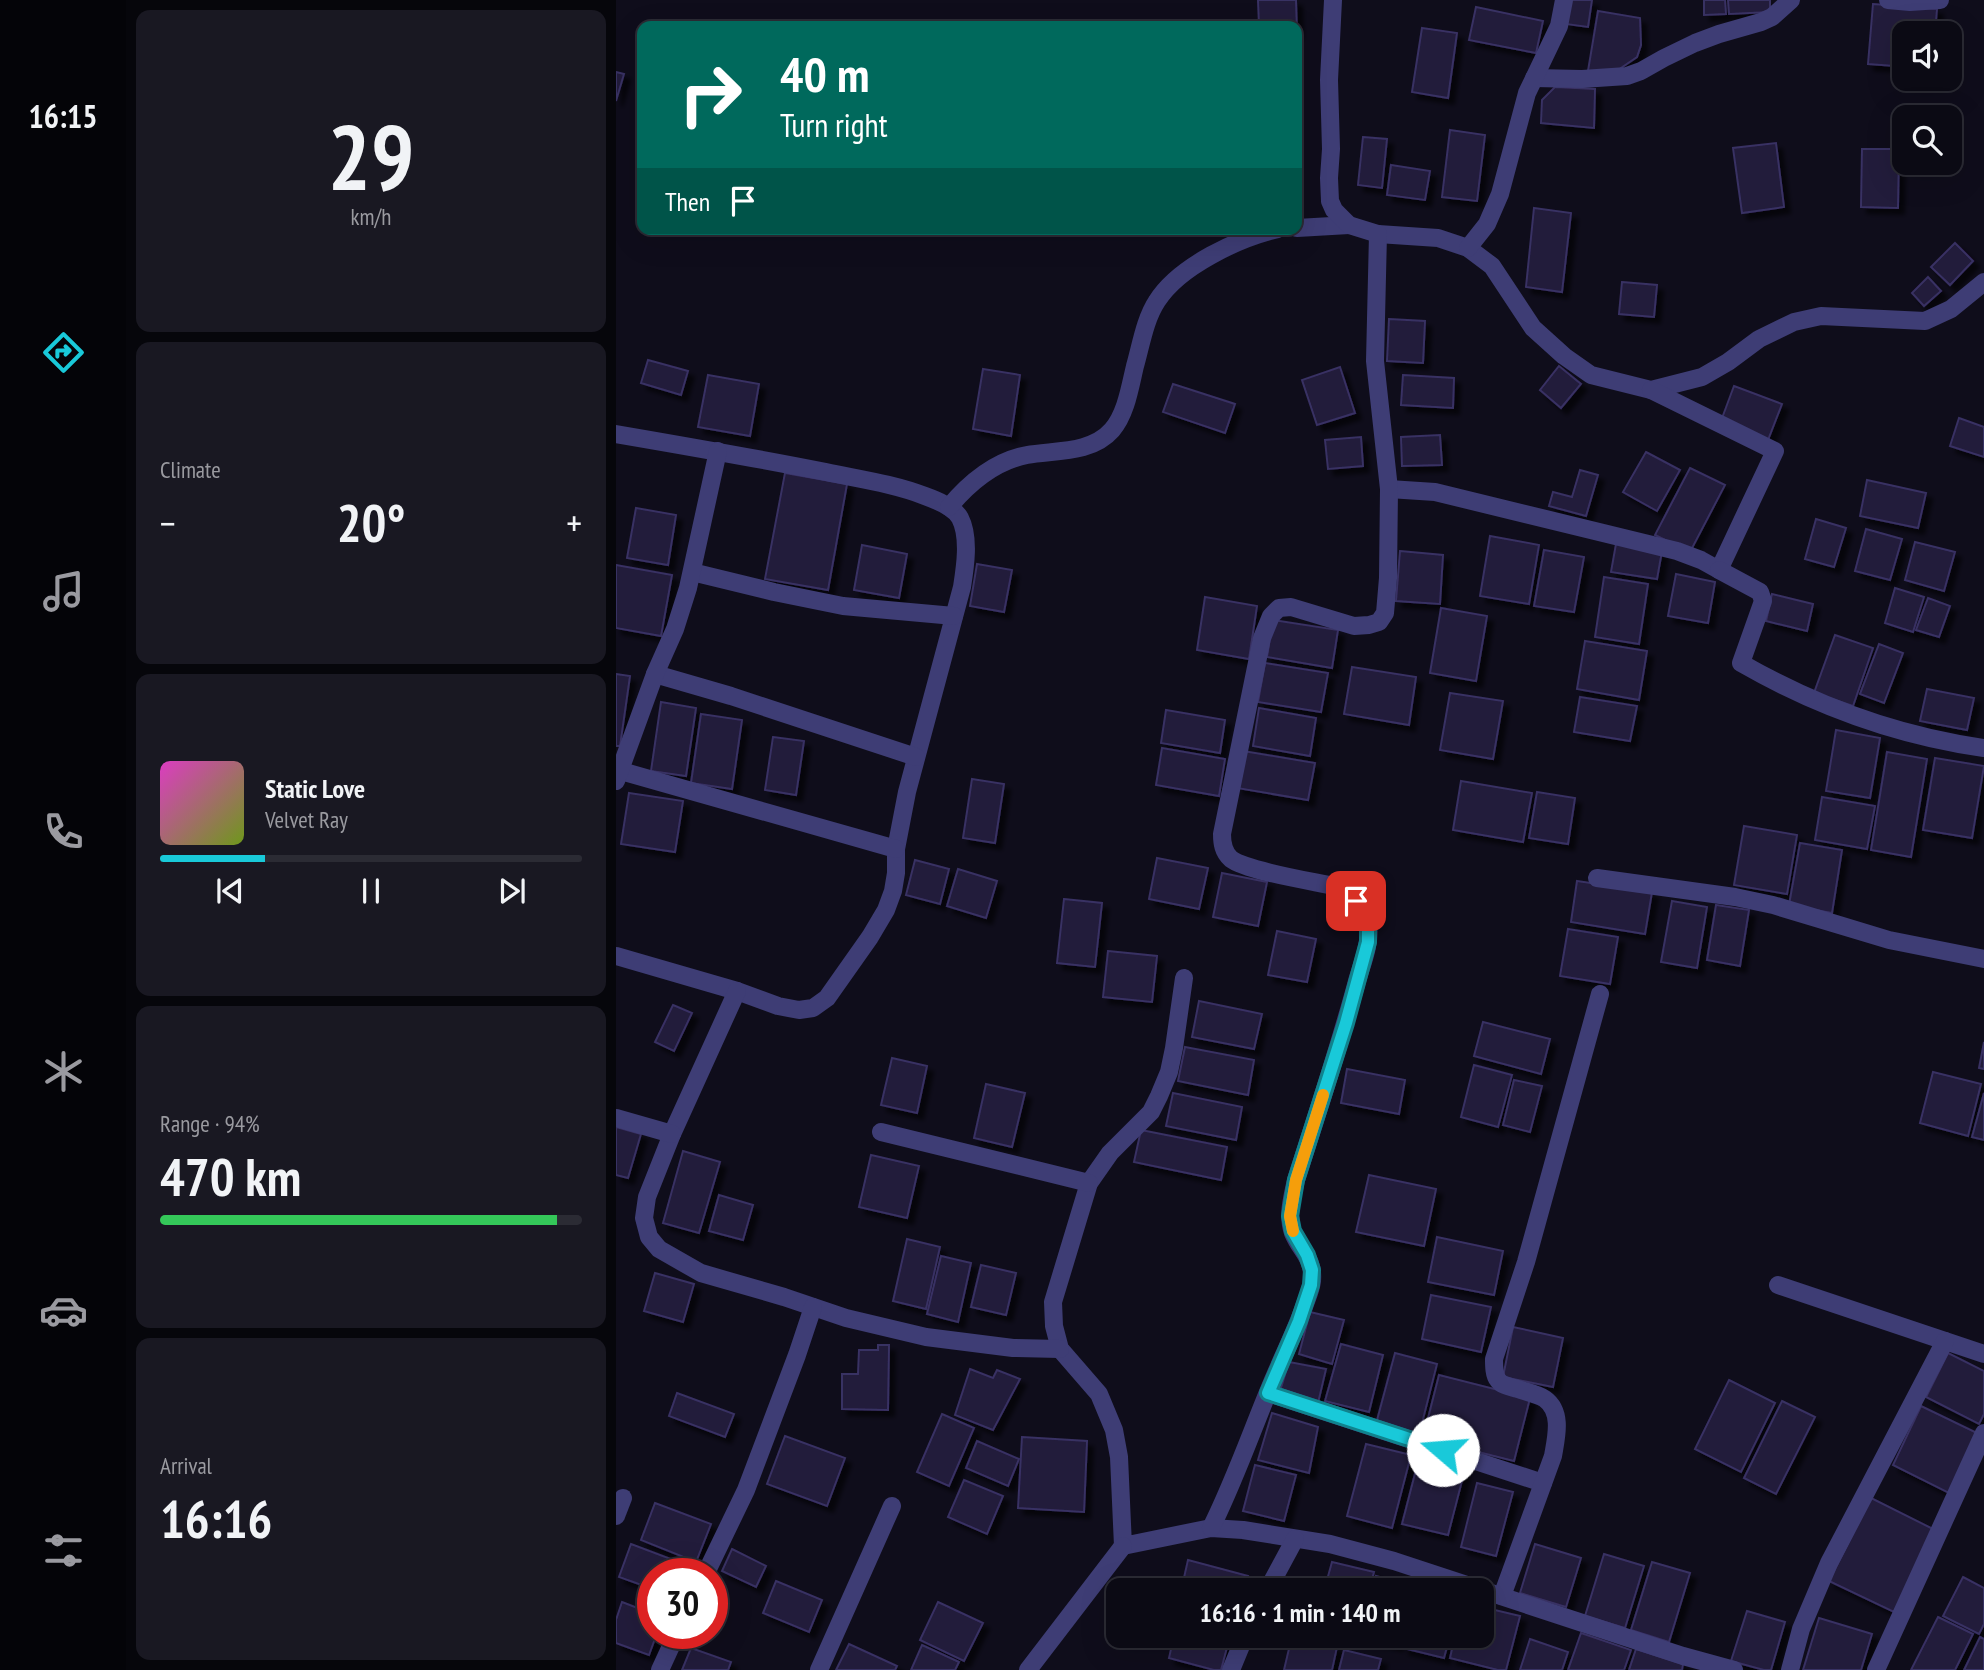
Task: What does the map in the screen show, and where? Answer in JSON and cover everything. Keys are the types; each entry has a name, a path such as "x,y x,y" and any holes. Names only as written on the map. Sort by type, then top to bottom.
{"street":[{"path":"1334,0 1329,79 1329,191 1334,210 1349,225"},
{"path":"1468,248 1487,224 1500,194 1527,93 1559,26 1564,0"},
{"path":"1534,78 1593,79 1627,76 1695,43 1772,17 1791,0"},
{"path":"1888,0 1940,0"},
{"path":"1302,228 1349,225 1378,234 1438,238 1468,248 1492,266 1533,328 1564,356 1591,375 1651,390 1775,451 1719,570"},
{"path":"1211,1528 1299,1321 1311,1285 1312,1270 1307,1255 1293,1231 1290,1216 1292,1201 1368,942 1368,924 1364,911 1345,891 1334,886 1244,866 1229,858 1223,847 1222,834 1259,651 1271,616 1279,608 1291,607 1353,626 1379,622 1385,613 1389,489 1375,361 1378,234"},
{"path":"949,507 964,488 995,467 1024,455 1076,449 1095,443 1111,432 1121,416 1145,328 1156,302 1171,282 1189,269 1240,240 1257,235"},
{"path":"1651,390 1702,377 1759,339 1794,322 1821,316 1925,321 1951,309 1984,282"},
{"path":"616,434 718,451 889,485 924,495 949,507 960,518 966,556 962,587 916,757 896,849 895,882 886,910 827,998 813,1008 799,1010 778,1006 737,991 616,956"},
{"path":"718,451 692,572 675,629 655,674 619,776 896,849"},
{"path":"1389,489 1435,492 1479,501 1677,551 1701,560 1760,592 1763,601 1741,663 1801,696 1833,708 1922,737 1984,748"},
{"path":"692,572 843,606 954,616"},
{"path":"655,674 916,757"},
{"path":"1597,878 1735,897 1773,905 1889,940 1984,959"},
{"path":"1123,1546 1119,1457 1114,1430 1099,1394 1060,1349 1054,1326 1053,1302 1089,1183 1110,1153 1151,1112 1159,1096 1174,1048 1184,978"},
{"path":"737,991 647,1196 644,1218 649,1237 659,1249 701,1273 846,1318 926,1337 1013,1348 1060,1349"},
{"path":"1502,1596 1553,1457 1557,1421 1553,1409 1545,1399 1497,1380 1494,1359 1525,1262 1600,994"},
{"path":"616,1118 672,1135"},
{"path":"881,1132 1089,1183"},
{"path":"1778,1285 1984,1354"},
{"path":"713,1558 746,1490 813,1307"},
{"path":"1790,1670 1801,1629 1829,1563 1945,1341"},
{"path":"1268,1393 1543,1483"},
{"path":"1877,1670 1984,1433"},
{"path":"616,1516 623,1498"},
{"path":"819,1670 892,1506"},
{"path":"1028,1670 1123,1546 1211,1528 1243,1530 1330,1544 1394,1561 1734,1670"},
{"path":"1274,1578 1295,1539"},
{"path":"1231,1670 1240,1648"},
{"path":"660,1670 670,1649"}],"building":[{"path":"1258,0 1296,0 1297,21 1259,21"},
{"path":"1570,0 1592,0 1588,27 1566,24"},
{"path":"1704,0 1725,0 1726,14 1704,15"},
{"path":"1728,0 1770,0 1770,12 1729,14"},
{"path":"1873,4 1937,9 1936,21 1892,21 1892,66 1868,64"},
{"path":"1476,7 1543,21 1536,53 1469,40"},
{"path":"1598,11 1640,18 1641,45 1637,57 1612,74 1588,71"},
{"path":"1422,28 1457,33 1448,98 1412,92"},
{"path":"616,72 624,74 616,101"},
{"path":"1555,87 1595,89 1594,128 1541,123 1542,100"},
{"path":"1450,130 1485,135 1477,201 1442,197"},
{"path":"1363,137 1387,139 1382,188 1358,185"},
{"path":"1776,143 1784,207 1742,213 1733,148"},
{"path":"1862,149 1892,149 1892,175 1899,175 1898,208 1861,207"},
{"path":"1391,165 1430,171 1425,200 1387,195"},
{"path":"1534,208 1571,213 1562,292 1526,287"},
{"path":"1955,243 1973,261 1950,285 1931,267"},
{"path":"1928,277 1941,291 1924,306 1912,293"},
{"path":"1622,282 1657,285 1654,317 1619,314"},
{"path":"1389,319 1425,321 1423,363 1387,361"},
{"path":"648,360 688,371 681,395 641,383"},
{"path":"1559,366 1581,384 1561,408 1540,390"},
{"path":"1340,367 1355,413 1317,425 1302,380"},
{"path":"983,369 1020,375 1011,436 973,429"},
{"path":"708,375 759,384 750,436 698,427"},
{"path":"1403,375 1454,378 1453,408 1401,405"},
{"path":"1173,384 1235,404 1225,433 1163,412"},
{"path":"1734,386 1782,404 1768,440 1721,421"},
{"path":"1959,418 1984,427 1984,457 1950,446"},
{"path":"1440,435 1442,465 1402,466 1401,437"},
{"path":"1361,437 1363,466 1328,469 1325,440"},
{"path":"1646,452 1680,470 1657,511 1623,492"},
{"path":"1690,468 1725,485 1690,552 1655,535"},
{"path":"1580,470 1598,475 1586,516 1549,506 1553,492 1572,497"},
{"path":"785,473 847,484 828,590 765,579"},
{"path":"1867,480 1926,493 1918,528 1860,516"},
{"path":"636,508 676,515 668,565 627,558"},
{"path":"1816,519 1846,528 1834,567 1805,559"},
{"path":"1866,529 1902,539 1890,580 1855,571"},
{"path":"1490,536 1539,545 1529,604 1480,596"},
{"path":"1915,542 1955,552 1944,591 1905,580"},
{"path":"1616,544 1662,551 1657,579 1611,572"},
{"path":"862,545 907,554 899,598 854,590"},
{"path":"1544,550 1584,557 1574,612 1534,606"},
{"path":"1400,551 1443,555 1440,604 1396,601"},
{"path":"977,564 1012,570 1004,612 970,606"},
{"path":"616,565 672,575 661,636 616,628"},
{"path":"1676,574 1715,582 1708,623 1668,616"},
{"path":"1604,577 1648,584 1639,644 1595,637"},
{"path":"1895,588 1924,597 1913,632 1885,623"},
{"path":"1772,594 1813,604 1807,631 1766,621"},
{"path":"1205,597 1257,606 1249,659 1197,650"},
{"path":"1928,598 1950,606 1939,637 1916,630"},
{"path":"1441,608 1487,616 1476,681 1430,673"},
{"path":"1273,620 1338,630 1332,668 1267,657"},
{"path":"1835,635 1873,648 1853,706 1814,693"},
{"path":"1585,641 1647,651 1639,700 1577,689"},
{"path":"1879,644 1903,653 1884,703 1860,694"},
{"path":"1265,663 1328,673 1321,712 1258,702"},
{"path":"1352,667 1416,677 1409,725 1344,714"},
{"path":"616,674 630,676 620,746 616,746"},
{"path":"1927,689 1974,698 1967,730 1920,721"},
{"path":"1450,693 1503,701 1493,759 1440,750"},
{"path":"1580,697 1637,706 1630,741 1574,732"},
{"path":"661,702 696,708 686,776 651,771"},
{"path":"1259,708 1316,718 1310,756 1253,746"},
{"path":"1166,710 1225,720 1220,753 1161,743"},
{"path":"701,714 742,720 732,789 691,783"},
{"path":"1836,730 1880,738 1870,798 1826,791"},
{"path":"773,737 804,741 796,795 765,790"},
{"path":"1162,748 1225,759 1219,796 1156,785"},
{"path":"1243,751 1315,763 1308,800 1237,788"},
{"path":"1887,752 1927,759 1911,857 1871,850"},
{"path":"1935,758 1984,766 1972,838 1923,830"},
{"path":"972,779 1004,784 995,843 963,838"},
{"path":"1461,781 1532,793 1523,842 1453,830"},
{"path":"1537,792 1575,798 1568,844 1529,838"},
{"path":"629,793 683,801 675,852 621,844"},
{"path":"1822,797 1875,806 1867,849 1815,840"},
{"path":"1744,826 1797,835 1787,894 1734,885"},
{"path":"1800,843 1842,850 1832,913 1789,905"},
{"path":"1157,858 1208,868 1199,909 1149,899"},
{"path":"915,860 949,869 940,904 906,895"},
{"path":"958,869 997,881 986,918 947,906"},
{"path":"1222,873 1267,882 1258,926 1213,917"},
{"path":"1577,881 1652,892 1645,934 1571,922"},
{"path":"1064,899 1102,903 1095,967 1057,963"},
{"path":"1672,901 1707,907 1697,968 1661,962"},
{"path":"1716,905 1749,910 1740,966 1707,960"},
{"path":"1568,929 1618,937 1610,984 1560,976"},
{"path":"1277,931 1316,939 1307,982 1268,975"},
{"path":"1108,951 1157,956 1152,1002 1103,997"},
{"path":"1199,1001 1262,1014 1254,1049 1192,1037"},
{"path":"673,1005 692,1013 674,1051 655,1042"},
{"path":"1483,1022 1550,1039 1541,1074 1474,1056"},
{"path":"1984,1042 1984,1069 1979,1068"},
{"path":"1185,1047 1254,1060 1248,1095 1178,1081"},
{"path":"892,1058 927,1066 917,1113 881,1105"},
{"path":"1474,1065 1512,1075 1498,1127 1461,1117"},
{"path":"1347,1069 1405,1080 1399,1114 1341,1103"},
{"path":"1933,1072 1981,1084 1968,1136 1920,1123"},
{"path":"1514,1080 1542,1086 1530,1132 1503,1125"},
{"path":"986,1084 1025,1093 1012,1147 974,1138"},
{"path":"1173,1093 1242,1107 1236,1140 1166,1126"},
{"path":"1984,1093 1984,1140 1972,1137"},
{"path":"616,1127 641,1134 628,1178 616,1175"},
{"path":"1141,1130 1227,1147 1221,1180 1134,1162"},
{"path":"683,1151 720,1162 699,1233 663,1223"},
{"path":"871,1155 919,1166 907,1218 859,1207"},
{"path":"1369,1175 1436,1189 1424,1246 1356,1232"},
{"path":"719,1195 753,1205 743,1240 709,1231"},
{"path":"1437,1237 1503,1251 1494,1295 1428,1282"},
{"path":"907,1239 940,1247 926,1309 893,1301"},
{"path":"941,1256 971,1263 958,1322 927,1314"},
{"path":"981,1265 1016,1273 1006,1315 971,1307"},
{"path":"655,1273 694,1284 683,1322 644,1311"},
{"path":"1431,1295 1491,1307 1481,1352 1422,1339"},
{"path":"1310,1312 1344,1320 1332,1364 1299,1354"},
{"path":"1513,1327 1563,1338 1553,1387 1503,1377"},
{"path":"1341,1344 1383,1355 1369,1412 1325,1401"},
{"path":"878,1345 889,1345 888,1410 842,1409 842,1374 858,1374 859,1350 878,1350"},
{"path":"1395,1353 1437,1364 1419,1435 1376,1424"},
{"path":"1948,1353 1984,1371 1984,1414 1979,1424 1926,1397"},
{"path":"1289,1362 1326,1369 1318,1403 1280,1391"},
{"path":"970,1369 993,1378 997,1370 1020,1379 993,1430 955,1415"},
{"path":"1439,1375 1530,1398 1514,1461 1423,1438"},
{"path":"1729,1380 1775,1403 1741,1472 1695,1449"},
{"path":"677,1393 734,1414 725,1437 669,1416"},
{"path":"1782,1401 1815,1417 1776,1494 1744,1478"},
{"path":"1921,1406 1979,1434 1949,1493 1893,1465"},
{"path":"1272,1413 1318,1427 1309,1473 1258,1460"},
{"path":"942,1414 974,1428 949,1486 917,1472"},
{"path":"785,1436 845,1458 827,1506 767,1484"},
{"path":"1022,1437 1087,1441 1084,1512 1018,1508"},
{"path":"977,1441 1019,1459 1008,1486 966,1468"},
{"path":"1366,1444 1411,1455 1392,1528 1347,1516"},
{"path":"1418,1462 1464,1473 1448,1535 1402,1524"},
{"path":"1255,1465 1296,1475 1284,1521 1243,1511"},
{"path":"964,1480 1003,1496 987,1534 948,1517"},
{"path":"1477,1483 1513,1492 1496,1556 1461,1547"},
{"path":"1871,1498 1935,1530 1894,1612 1829,1581"},
{"path":"655,1503 711,1524 698,1558 686,1558 641,1540"},
{"path":"631,1544 668,1558 637,1558 637,1583 619,1577"},
{"path":"1535,1544 1581,1558 1566,1607 1520,1593"},
{"path":"732,1549 766,1566 756,1587 728,1574 728,1558"},
{"path":"1604,1554 1644,1566 1625,1628 1585,1616"},
{"path":"1188,1560 1248,1576 1247,1578 1184,1578"},
{"path":"1332,1562 1374,1572 1372,1578 1328,1578"},
{"path":"1652,1562 1690,1573 1669,1642 1631,1630"},
{"path":"1963,1577 1984,1588 1984,1624 1979,1634 1943,1616"},
{"path":"776,1581 822,1600 809,1632 763,1613"},
{"path":"622,1602 637,1608 637,1649 651,1649 649,1655 616,1643 616,1620"},
{"path":"938,1602 983,1623 964,1661 920,1640"},
{"path":"1494,1610 1520,1616 1506,1670 1450,1658 1452,1648 1494,1648"},
{"path":"1747,1611 1785,1622 1771,1670 1731,1661"},
{"path":"1938,1617 1973,1634 1955,1670 1911,1670"},
{"path":"1819,1618 1872,1634 1861,1670 1803,1670"},
{"path":"1581,1633 1631,1650 1624,1670 1568,1670"},
{"path":"1980,1637 1984,1639 1984,1670 1964,1670"},
{"path":"1530,1639 1568,1652 1562,1670 1520,1670"},
{"path":"849,1644 897,1666 895,1670 836,1670"},
{"path":"922,1645 959,1662 955,1670 911,1670"},
{"path":"1171,1648 1227,1648 1221,1670 1169,1658"},
{"path":"1289,1648 1337,1648 1332,1670 1284,1670"},
{"path":"1403,1648 1447,1648 1444,1658"},
{"path":"691,1649 731,1662 728,1670 682,1670"},
{"path":"1636,1649 1683,1664 1682,1670 1629,1670"},
{"path":"1344,1650 1381,1659 1378,1670 1339,1670"}],"slow traffic":[{"path":"1293,1231 1290,1216 1296,1180 1323,1095"}],"route":[{"path":"1356,901 1364,911 1368,924 1368,942 1346,1023 1296,1180 1290,1216 1293,1231 1312,1270 1311,1285 1299,1321 1268,1393 1443,1450"}]}
